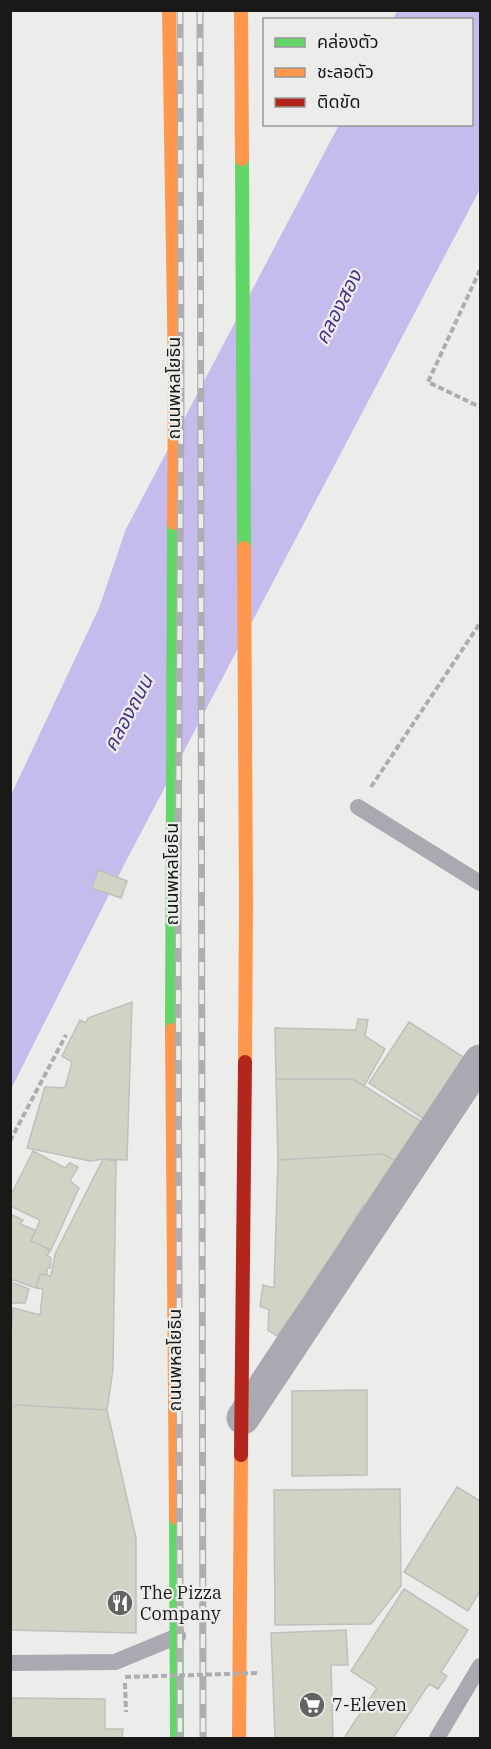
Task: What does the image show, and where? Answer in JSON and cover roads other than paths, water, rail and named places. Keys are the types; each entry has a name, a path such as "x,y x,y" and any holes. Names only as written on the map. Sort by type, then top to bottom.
{"main road":[{"name":"ถนนพหลโยธิน","path":"168,10 175,377 172,942 177,1738"},
{"path":"239,1738 245,890 242,10"}],"street":[{"path":"243,1418 480,1061"}],"lane":[{"path":"358,807 480,884"},
{"path":"10,1663 115,1662 178,1636"},
{"path":"437,1738 480,1666"}],"water":[{"path":"397,11 480,11 480,189 126,861 11,1089 11,795 99,608 126,529 338,126 473,126 473,18 394,18"}],"railway":[{"path":"180,10 181,405 178,879 180,1738"},
{"path":"200,10 203,1738"}],"place":[{"name":"The Pizza Company","path":"120,1603"},
{"name":"7-Eleven","path":"312,1705"}],"water label":[{"name":"คลองสอง","path":"338,307"},
{"name":"คลองถนน","path":"128,713"}]}
